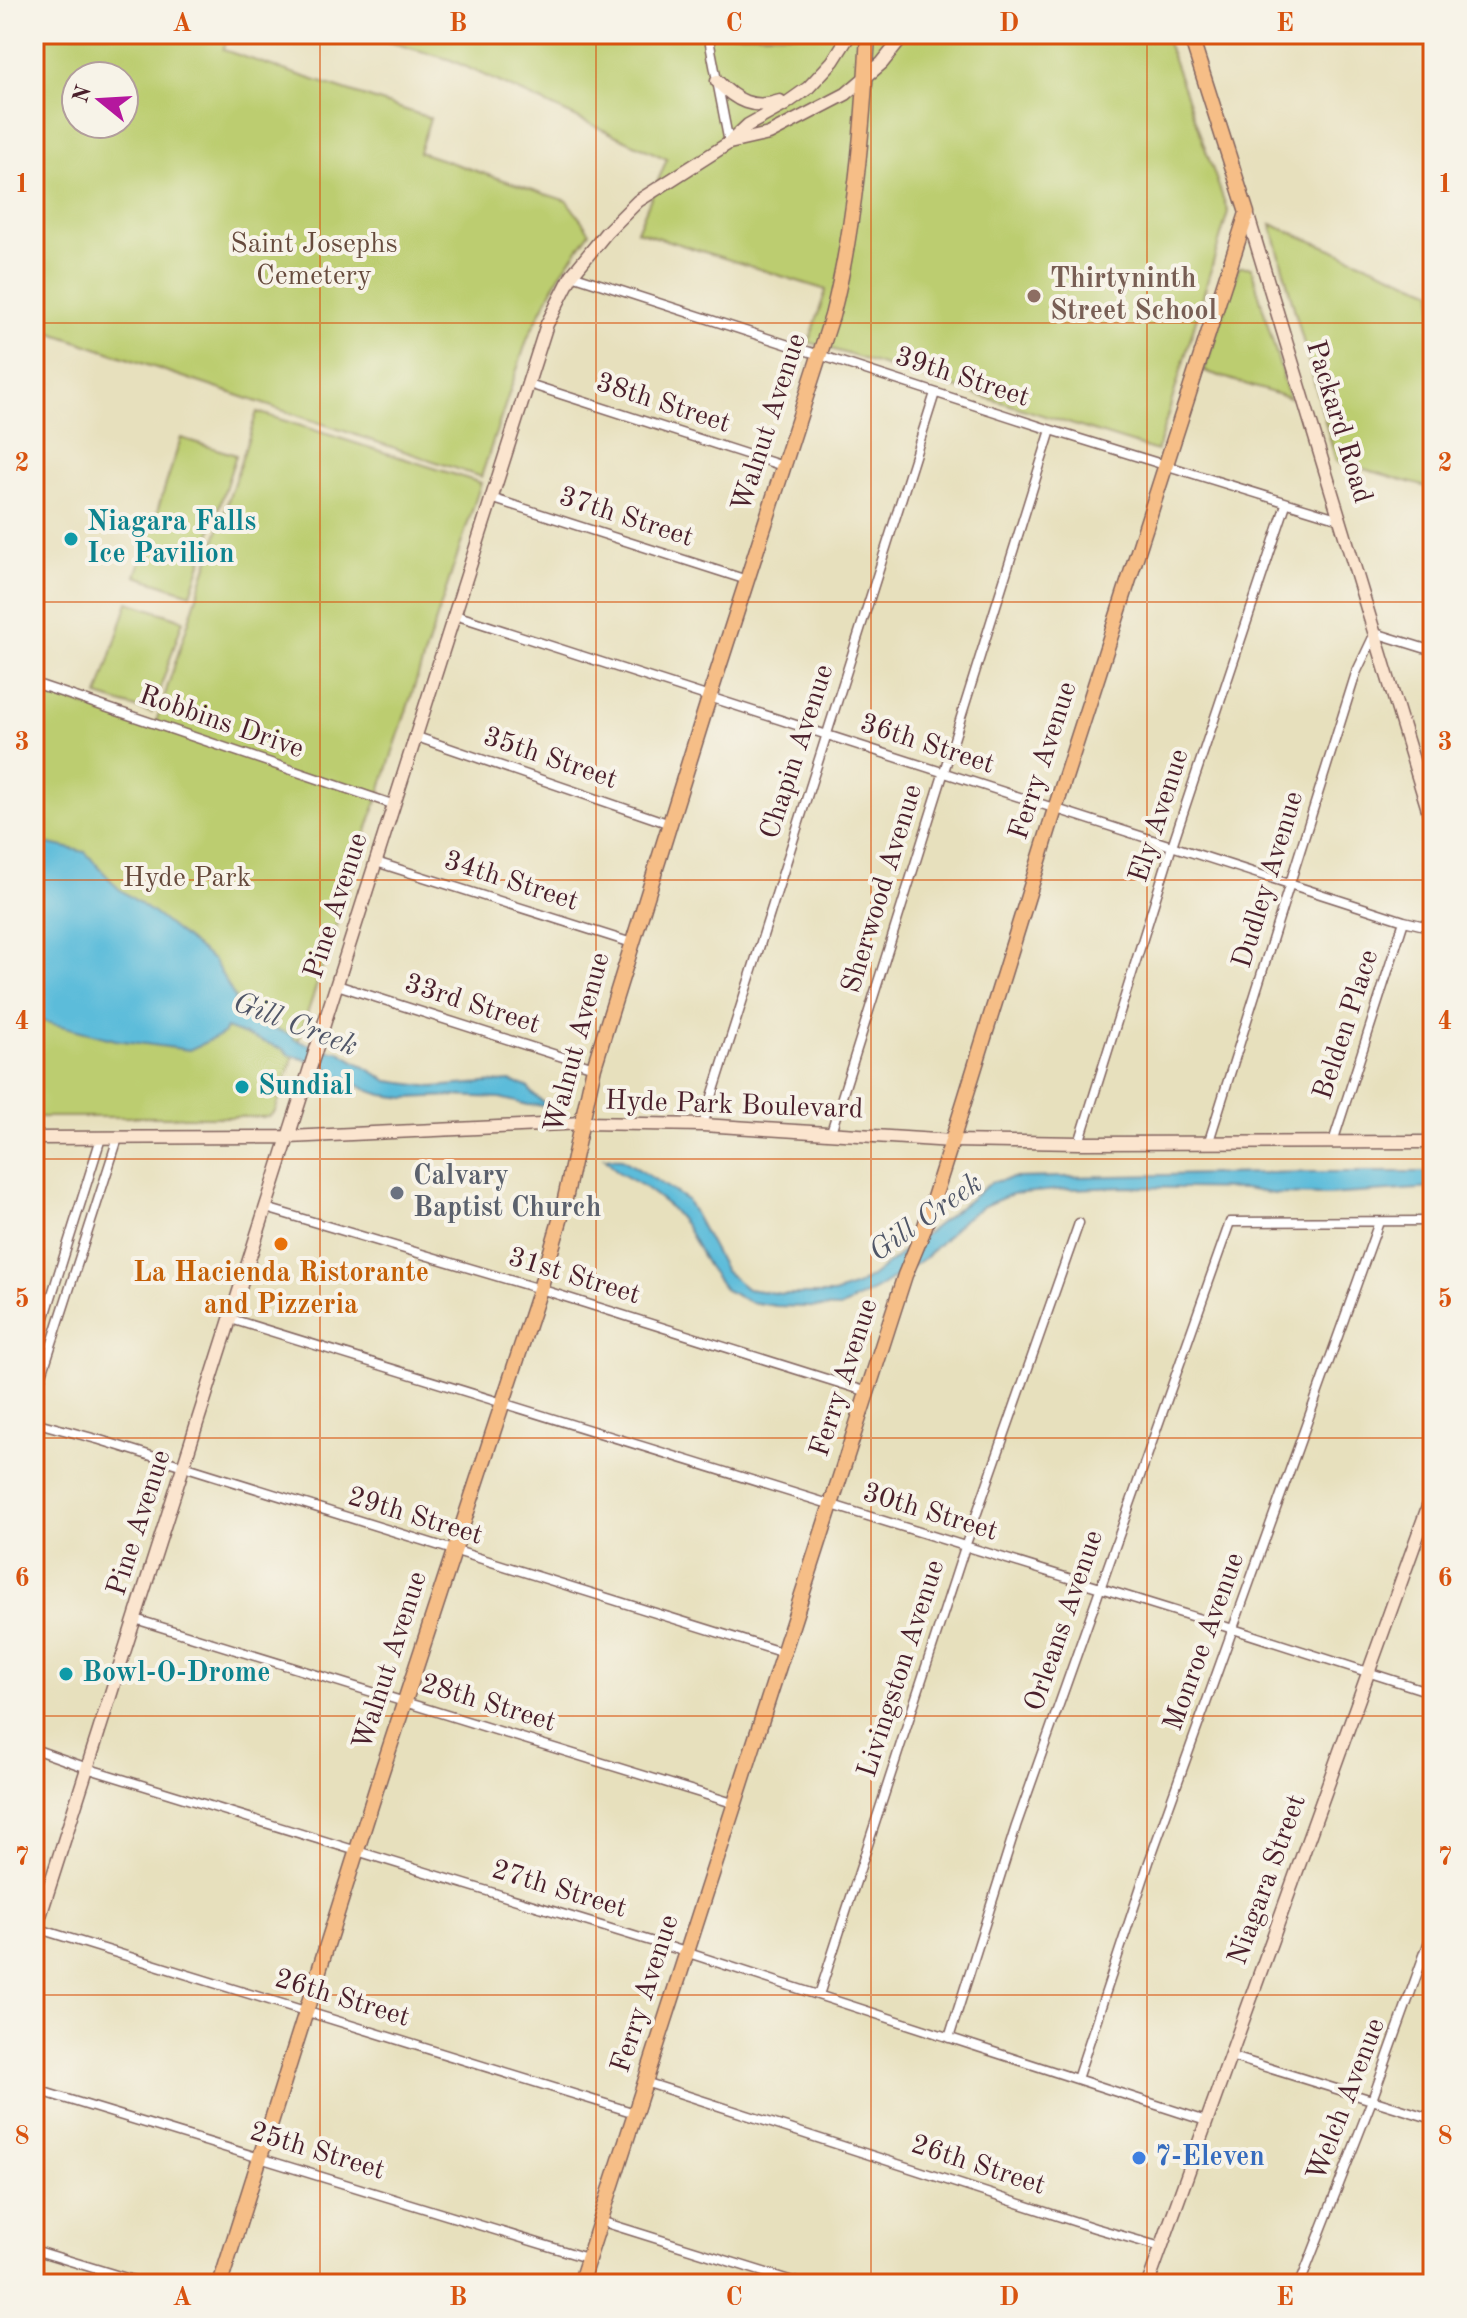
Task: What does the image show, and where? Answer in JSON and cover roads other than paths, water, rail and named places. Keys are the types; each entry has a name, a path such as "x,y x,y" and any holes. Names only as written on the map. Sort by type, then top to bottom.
{"main road":[{"path":"729,143 748,125 808,88 833,61 850,34"},
{"name":"Walnut Avenue","path":"220,2284 540,1289 561,1217 583,1123 588,1086 820,356 844,268 868,34"},
{"path":"729,143 769,134 846,94 882,63 905,34"},
{"name":"Packard Road","path":"1190,34 1433,826"},
{"path":"717,81 740,100 759,106 808,88"},
{"name":"Pine Avenue","path":"35,1932 547,324 572,275 606,233 638,201 729,143"},
{"name":"Ferry Avenue","path":"580,2284 905,1275 924,1229 1055,809 1247,213"},
{"name":"Hyde Park Boulevard","path":"34,1138 289,1137 583,1123 703,1125 952,1141 1433,1142"},
{"name":"Niagara Street","path":"1148,2284 1433,1493"}],"street":[{"path":"708,34 729,143"},
{"name":"39th Street","path":"572,275 1051,430 1340,519"},
{"name":"38th Street","path":"529,384 783,466"},
{"name":"Chapin Avenue","path":"703,1125 935,393"},
{"name":"Sherwood Avenue","path":"831,1132 1051,430"},
{"name":"37th Street","path":"491,498 747,580"},
{"name":"Ely Avenue","path":"1079,1143 1172,846 1286,504"},
{"name":"36th Street","path":"455,615 1433,928"},
{"path":"1375,633 1433,651"},
{"name":"Dudley Avenue","path":"1209,1141 1356,673 1375,633"},
{"name":"Robbins Drive","path":"34,683 395,805"},
{"name":"35th Street","path":"417,737 670,824"},
{"name":"34th Street","path":"376,862 632,943"},
{"name":"Belden Place","path":"1333,1142 1404,921"},
{"name":"33rd Street","path":"337,985 594,1067"},
{"path":"34,1352 101,1138"},
{"path":"34,1399 118,1138"},
{"name":"31st Street","path":"266,1208 540,1289 868,1392"},
{"path":"1379,1222 1433,1221"},
{"name":"Orleans Avenue","path":"949,2038 1016,1826 1230,1222 1379,1222"},
{"name":"Monroe Avenue","path":"1077,2079 1149,1862 1379,1222"},
{"name":"Livingston Avenue","path":"819,1995 965,1547 1079,1223"},
{"name":"30th Street","path":"231,1319 1433,1693"},
{"name":"29th Street","path":"34,1422 784,1653"},
{"name":"28th Street","path":"135,1619 736,1804"},
{"name":"27th Street","path":"34,1749 86,1768 819,1995 1206,2121"},
{"name":"Welch Avenue","path":"1300,2284 1372,2100 1433,1930"},
{"name":"26th Street","path":"35,1932 235,1989 635,2113"},
{"path":"1230,2056 1433,2119"},
{"name":"26th Street","path":"645,2082 1161,2247"},
{"name":"25th Street","path":"34,2089 587,2258"},
{"path":"600,2221 802,2284"},
{"path":"34,2250 146,2284"}],"water":[{"path":"34,843 85,852 118,888 214,961 235,998 231,1013 292,1035 295,1040 338,1051 388,1081 433,1087 510,1081 528,1087 548,1106 500,1098 405,1098 383,1095 336,1075 325,1065 290,1055 283,1049 226,1028 223,1034 189,1050 116,1040 34,1019"},
{"path":"605,1158 622,1159 687,1200 725,1271 747,1289 782,1294 834,1294 856,1286 992,1182 1013,1178 1433,1172 1433,1188 1327,1195 1275,1194 1244,1189 1127,1187 1012,1194 964,1219 926,1257 877,1289 840,1308 776,1306 750,1302 725,1290 685,1225 669,1206 618,1172"}],"place":[{"name":"Thirtyninth Street School","path":"1034,296"},
{"name":"Niagara Falls Ice Pavilion","path":"71,539"},
{"name":"Sundial","path":"242,1087"},
{"name":"Calvary Baptist Church","path":"397,1193"},
{"name":"La Hacienda Ristorante and Pizzeria","path":"281,1244"},
{"name":"Bowl-O-Drome","path":"66,1674"},
{"name":"7-Eleven","path":"1139,2158"}],"park label":[{"name":"Saint Josephs Cemetery","path":"314,261"},
{"name":"Hyde Park","path":"187,879"}],"water label":[{"name":"Gill Creek","path":"295,1025"},
{"name":"Gill Creek","path":"926,1218"}]}
